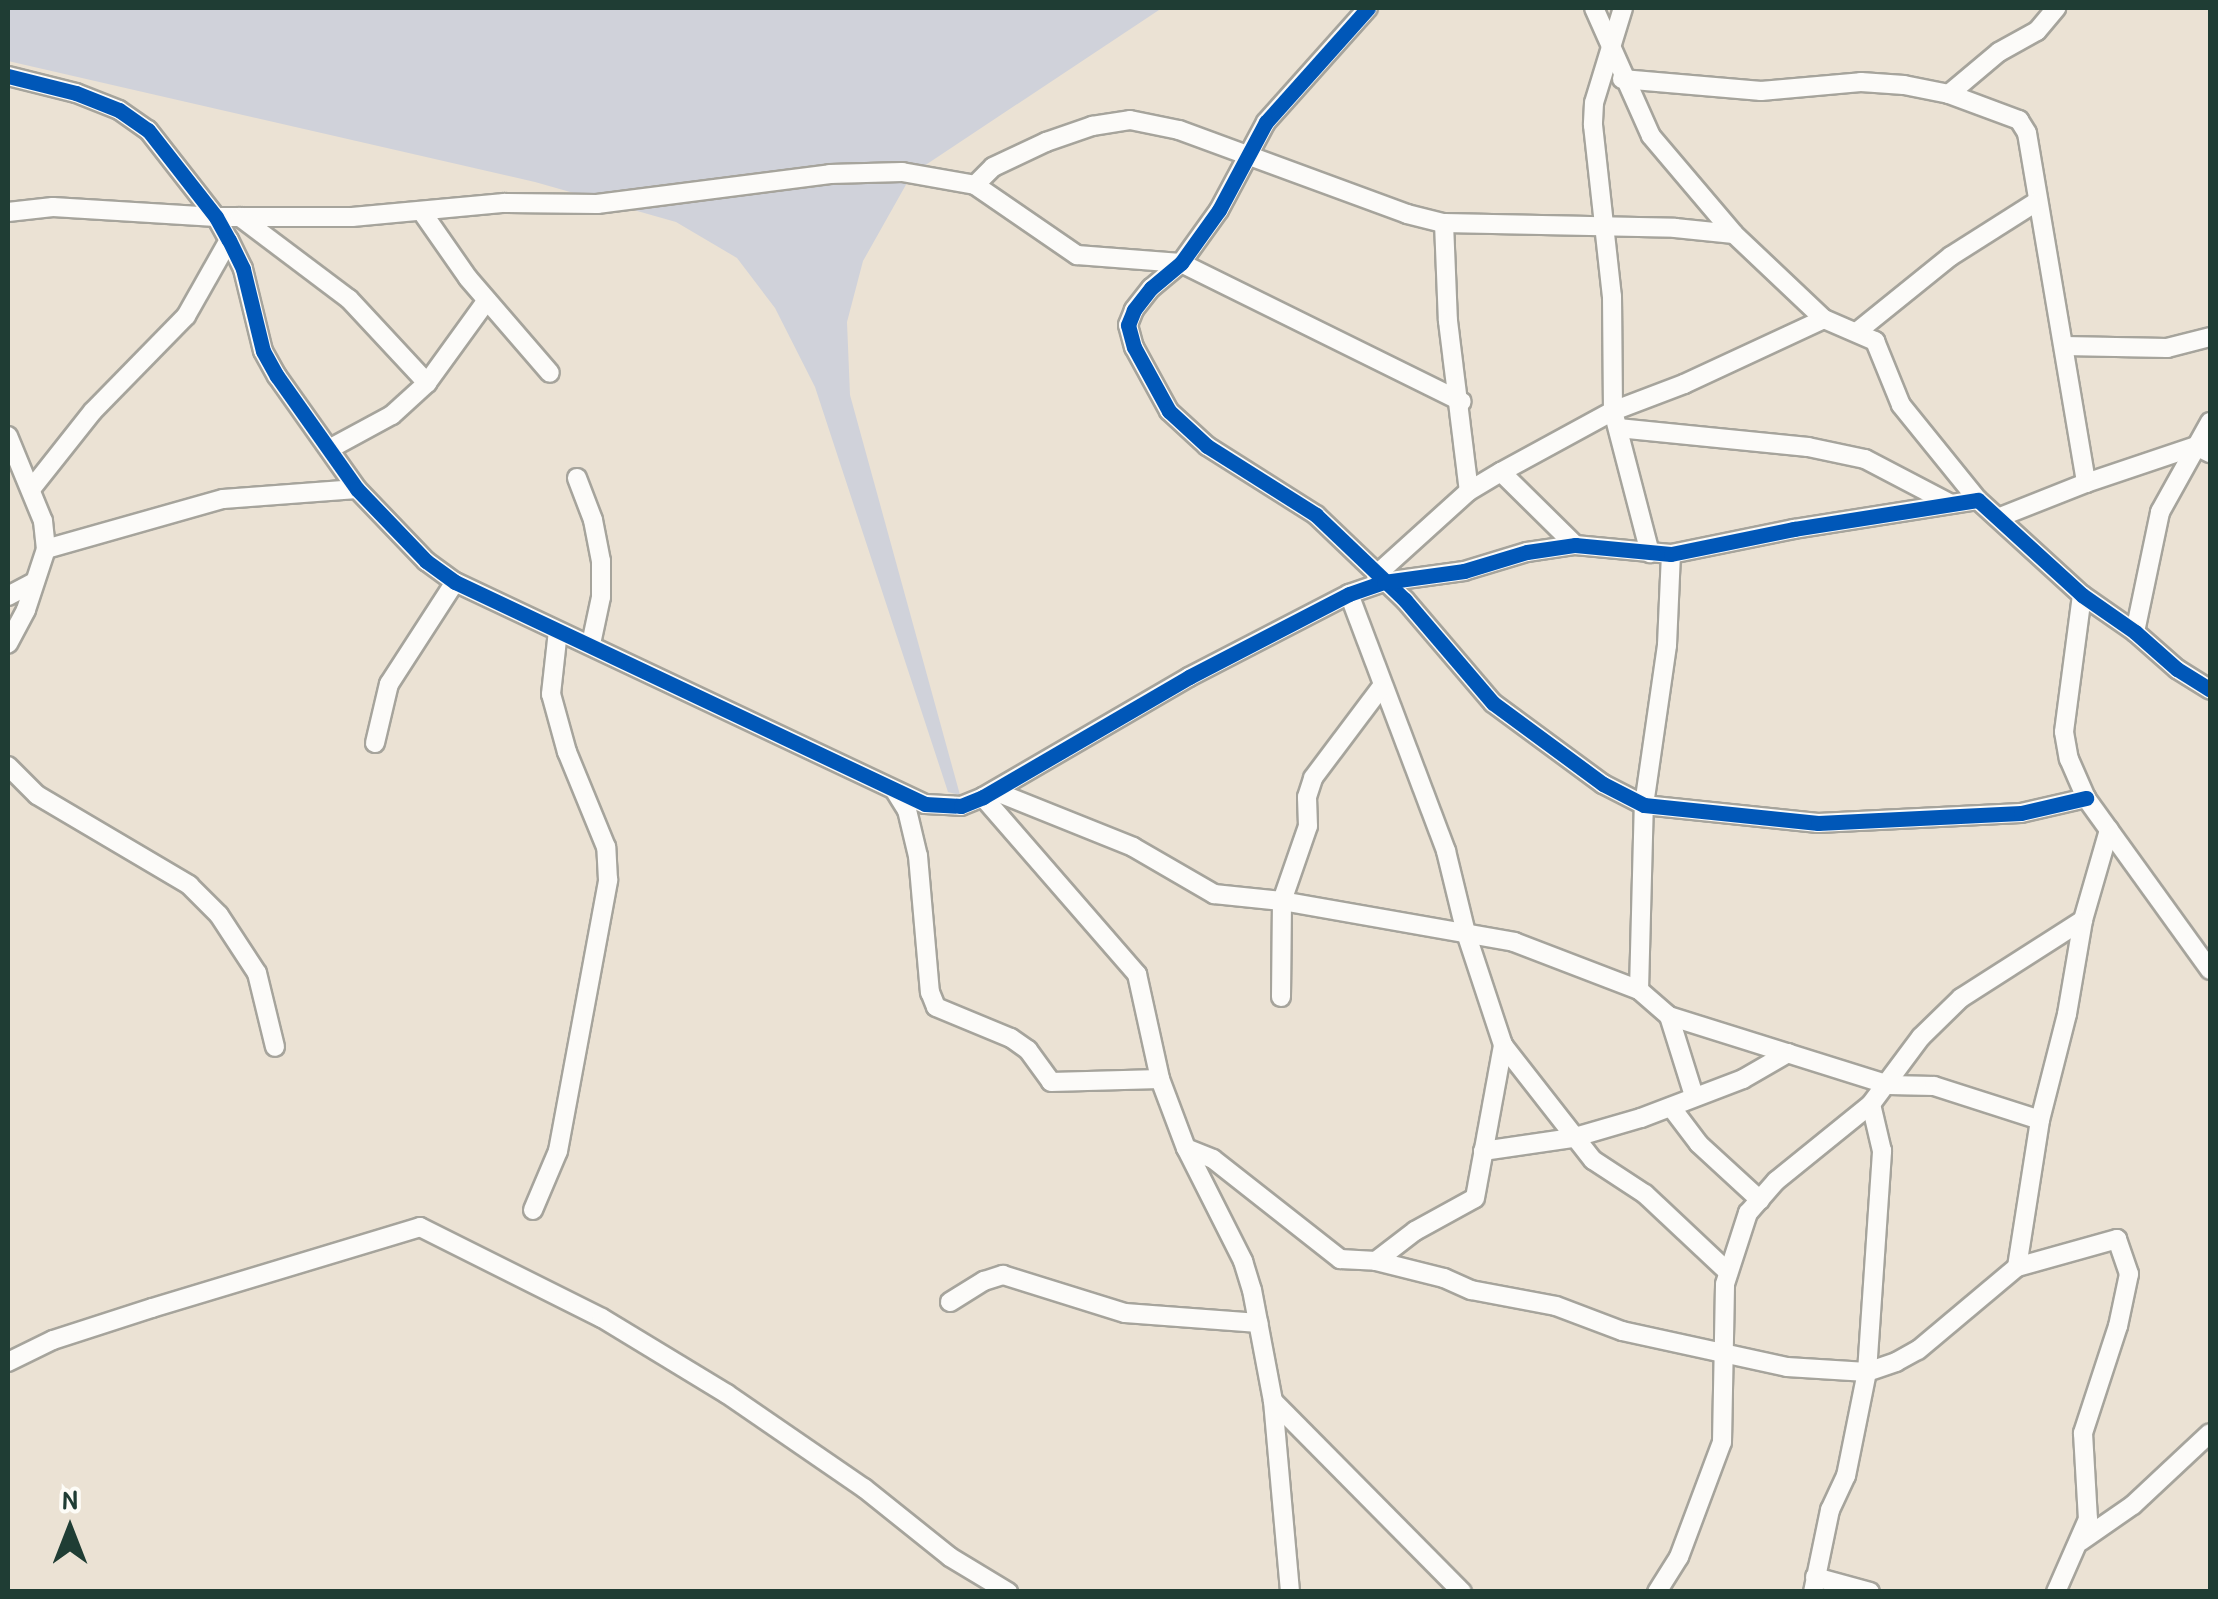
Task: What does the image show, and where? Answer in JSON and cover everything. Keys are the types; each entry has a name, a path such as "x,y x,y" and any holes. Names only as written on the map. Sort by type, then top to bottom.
{"street":[{"path":"1368,8 1266,122 1244,155 1219,210 1181,263 1151,288 1128,326 1134,347 1169,410 1207,446 1316,515 1416,611 1493,703 1604,784 1644,805 1818,823 1988,816 2086,798"},
{"path":"1594,8 1622,79 1651,136 1734,234 1824,319 1875,341 1901,405 1978,500 2082,595 2135,632 2176,670 2210,690"},
{"path":"1623,8 1594,103 1592,125 1606,227 1616,419 1650,553"},
{"path":"1949,94 1999,52 2037,31 2056,8"},
{"path":"8,76 119,110 148,130 216,217 229,240 243,269 263,351 357,488 394,532 456,582 925,804 961,806 988,794 1110,720 1380,578 1470,491 1501,472 1824,319"},
{"path":"1622,79 1761,92 1860,82 1949,94 2018,120 2027,133 2086,482"},
{"path":"975,185 994,167 1046,142 1092,126 1130,120 1179,130 1406,214 1444,222 1734,234"},
{"path":"8,212 53,207 216,217 422,212 504,203 597,204 830,174 902,172 975,185 1077,255 1181,263 1462,402"},
{"path":"1858,332 1951,256 2036,202"},
{"path":"422,212 487,300 550,373"},
{"path":"240,217 349,299 427,383"},
{"path":"1444,222 1448,321 1462,402 1470,491"},
{"path":"32,488 94,411 186,316 229,240"},
{"path":"331,448 392,415 427,383 487,300"},
{"path":"2064,346 2168,348 2210,337"},
{"path":"1616,419 1808,446 1865,459 1951,504"},
{"path":"2135,632 2160,512 2203,449 2210,422"},
{"path":"8,436 32,488 43,522 46,549 8,644"},
{"path":"2000,518 2086,482 2203,449"},
{"path":"1501,472 1575,545"},
{"path":"576,478 594,520 601,561 601,597 591,644"},
{"path":"46,549 223,499 357,488"},
{"path":"1380,578 1464,571 1527,552 1575,545 1671,554 1978,500"},
{"path":"1639,990 1644,805 1667,644 1671,554"},
{"path":"8,596 34,582"},
{"path":"375,743 388,684 456,582"},
{"path":"1349,594 1446,852 1466,933 1503,1045 1572,1138 1613,1176 1645,1194 1728,1272"},
{"path":"2082,595 2064,732 2069,759 2086,798 2210,970"},
{"path":"532,1210 561,1136 608,880 606,847 568,752 551,694 558,631"},
{"path":"1281,998 1282,901 1308,826 1307,797 1313,778 1382,686"},
{"path":"8,766 37,796 190,885 219,914 257,973 275,1047"},
{"path":"895,791 907,810 918,856 930,992 936,1008 1010,1038 1028,1050 1052,1082 1160,1079"},
{"path":"988,794 1133,847 1214,894 1282,901 1514,942 1639,990 1668,1016 1890,1085 1934,1086 2040,1120"},
{"path":"988,794 1137,974 1160,1079 1186,1148 1243,1261 1259,1322 1273,1401 1290,1592"},
{"path":"2017,1267 2040,1120 2067,1014 2083,920 2109,830"},
{"path":"1657,1592 1679,1557 1722,1442 1728,1272 1748,1213 1776,1181 1890,1085 1902,1059 1961,998 2083,920"},
{"path":"1668,1016 1689,1069 1694,1096"},
{"path":"1376,1261 1415,1231 1475,1198 1503,1045"},
{"path":"1483,1151 1572,1138 1671,1107 1743,1080 1788,1052"},
{"path":"1870,1592 1814,1584 1830,1510 1846,1476 1867,1372 1876,1194 1882,1151 1871,1104"},
{"path":"1671,1107 1699,1144 1760,1200"},
{"path":"1186,1148 1213,1159 1330,1255 1376,1261 1444,1278 1471,1290 1556,1306 1622,1332 1787,1367 1867,1372 1918,1350 2017,1267 2111,1237 2119,1241 2126,1260 2123,1307 2083,1433 2089,1504 2081,1542 2056,1592"},
{"path":"8,1362 53,1340 420,1227 602,1318 727,1394 850,1478 935,1546 1008,1592"},
{"path":"950,1302 984,1281 1002,1276 1125,1313 1259,1322"},
{"path":"1273,1401 1462,1592"},
{"path":"2081,1542 2133,1506 2210,1432"}],"shaded area":[{"path":"8,8 1162,8 912,174 863,261 847,322 850,395 960,795 948,792 815,387 775,308 737,258 676,222 535,182 8,61"}],"cycle path":[{"path":"1368,8 1266,122 1219,210 1181,263 1151,288 1134,310 1128,325 1134,347 1169,411 1207,446 1316,515 1405,600 1493,703 1603,784 1644,805 1818,823 2021,813 2086,798"},
{"path":"8,76 76,93 119,110 148,130 216,217 229,240 243,269 263,351 277,376 357,489 426,561 455,582 925,804 961,806 983,797 1189,677 1349,594 1384,582 1464,571 1527,552 1575,545 1671,554 1794,529 1978,500 2082,595 2210,690"}]}
